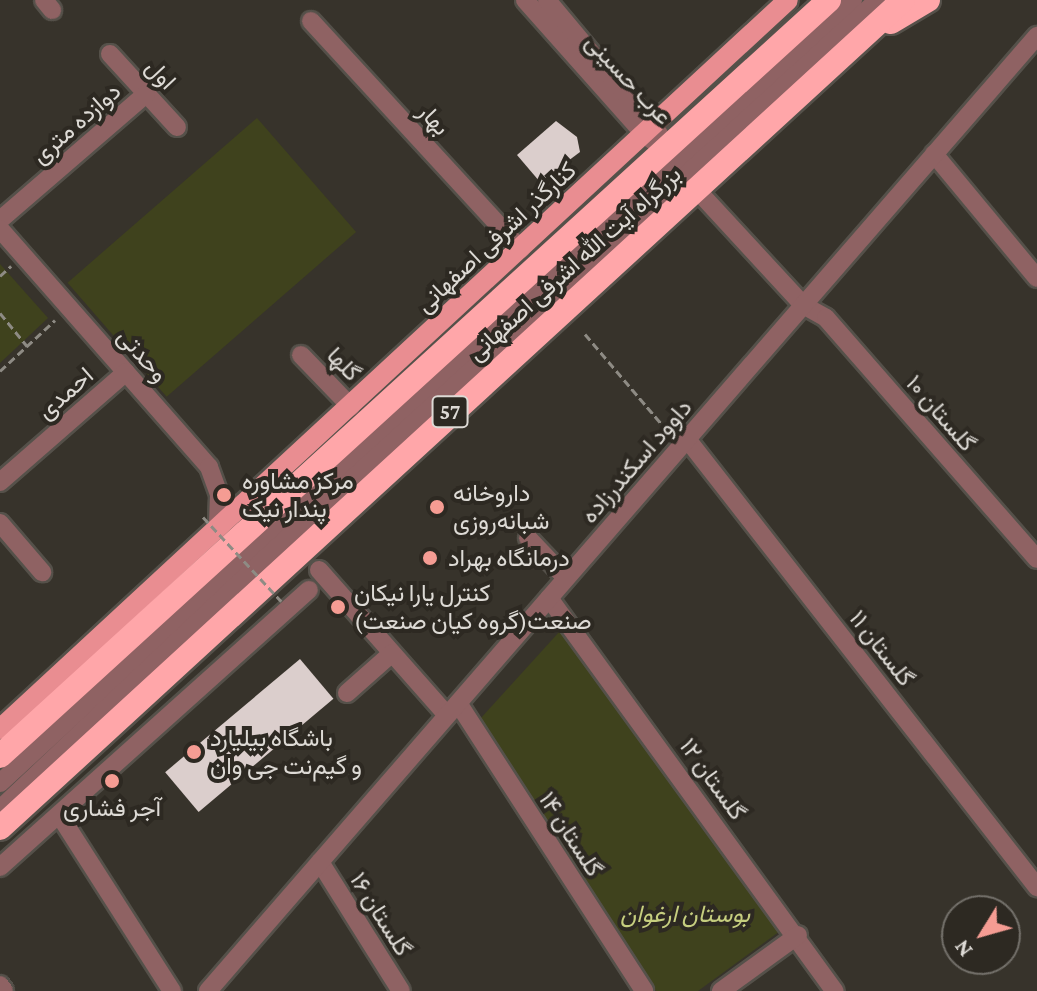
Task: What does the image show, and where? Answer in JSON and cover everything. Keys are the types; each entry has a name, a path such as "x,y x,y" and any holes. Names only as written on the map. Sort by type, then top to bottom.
{"highway":[{"name":"بزرگراه آیت الله اشرفی اصفهانی","path":"0,756 8,733 245,517 667,151 829,0"},
{"name":"بزرگراه آیت الله اشرفی اصفهانی","path":"0,828 903,0"},
{"path":"867,33 928,0"}],"main road":[{"name":"کنارگذر اشرفی اصفهانی","path":"8,733 24,708 211,522 245,517 351,407 788,0"}],"street":[{"name":"عرب حسینی","path":"525,0 650,130"},
{"name":"عرب حسینی","path":"547,0 667,151"},
{"path":"0,783 853,0"},
{"path":"0,809 259,564 878,0"},
{"name":"بهار","path":"311,21 521,249"},
{"name":"داوود اسکندرزاده","path":"208,991 1037,36"},
{"name":"اول","path":"110,54 177,127"},
{"name":"دوازده متری","path":"0,220 146,94"},
{"path":"934,154 1037,278"},
{"name":"گلستان ۱۰","path":"697,190 803,305 826,318 1037,559"},
{"name":"وحدتی","path":"0,229 209,467 219,495 211,522"},
{"name":"گلها","path":"301,355 351,407"},
{"name":"احمدی","path":"0,482 126,372"},
{"name":"گلستان ۱۱","path":"684,442 1037,887"},
{"path":"0,523 42,572"},
{"path":"528,538 566,578"},
{"name":"گلستان ۱۴","path":"319,570 392,653 452,709 644,991"},
{"path":"0,867 309,590"},
{"name":"گلستان ۱۲","path":"549,598 798,935 835,991"},
{"path":"347,693 392,653"},
{"path":"60,816 172,991"},
{"name":"گلستان ۱۶","path":"320,862 401,991"},
{"path":"721,991 798,935"},
{"path":"0,985 4,991"}],"path":[{"path":"0,371 69,307"},
{"path":"0,313 27,346"},
{"path":"585,334 684,442"},
{"path":"211,522 281,601"}],"green space":[{"path":"257,118 356,232 167,397 68,283"},
{"path":"0,264 48,318 0,363"},
{"name":"بوستان ارغوان","path":"560,631 780,931 698,991 656,991 480,719"}],"building":[{"path":"556,121 577,137 580,152 540,182 517,155"},
{"path":"300,659 333,699 199,812 165,772"}],"place":[{"name":"مرکز مشاوره پندار نیک","path":"224,495"},
{"name":"داروخانه شبانه‌روزی","path":"437,507"},
{"name":"درمانگاه بهراد","path":"430,558"},
{"name":"کنترل یارا نیکان صنعت(گروه کیان صنعت)","path":"338,607"},
{"name":"باشگاه بیلیارد و گیم‌نت جی وان","path":"194,752"},
{"name":"آجر فشاری","path":"112,781"}]}
